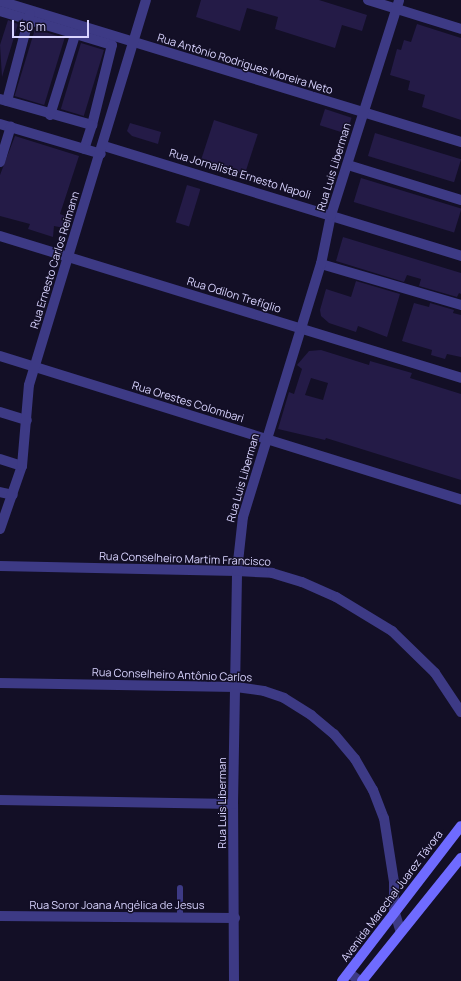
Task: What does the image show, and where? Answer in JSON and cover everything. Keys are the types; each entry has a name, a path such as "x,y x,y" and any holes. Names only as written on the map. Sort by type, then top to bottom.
{"street":[{"name":"Rua Ernesto Carlos Reimann","path":"0,529 2,517 13,495 22,466 29,386 102,150 146,0"},
{"path":"368,0 398,4 461,29"},
{"name":"Rua Antônio Rodrigues Moreira Neto","path":"0,1 30,15 133,43 461,142"},
{"name":"Rua Luis Liberman","path":"234,981 235,918 233,804 237,571 243,517 300,327 321,264 331,214 348,165 398,4"},
{"path":"0,11 30,15 75,35 108,43 113,47 84,149"},
{"path":"30,15 4,100 50,115 92,124"},
{"path":"50,115 75,35"},
{"name":"Rua Jornalista Ernesto Napoli","path":"0,124 84,149 102,150 331,214 461,256"},
{"path":"0,162 11,127"},
{"path":"348,165 461,200"},
{"name":"Rua Odilon Trefíglio","path":"0,236 68,258 300,327 461,378"},
{"path":"321,264 461,304"},
{"name":"Rua Orestes Colombari","path":"0,356 267,438 461,500"},
{"path":"0,412 27,420"},
{"path":"0,459 22,466"},
{"path":"0,492 13,495"},
{"name":"Rua Conselheiro Martim Francisco","path":"0,566 237,571 272,574 302,582 368,615 415,651 435,672 461,712"},
{"name":"Rua Conselheiro Antônio Carlos","path":"0,683 236,687 264,691 290,702 311,715 334,734 355,759 373,790 384,818 394,882 394,910 400,930"},
{"path":"0,800 233,804"},
{"name":"Avenida Marechal Juarez Távora","path":"342,981 394,910 461,826"},
{"path":"349,973 361,981 400,930 461,858"},
{"name":"Rua Soror Joana Angélica de Jesus","path":"0,916 235,918"}],"lane":[{"path":"180,888 180,917"}],"building":[{"path":"201,0 319,0 367,15 362,31 342,25 335,48 275,29 278,17 247,8 240,31 196,17"},
{"path":"8,20 18,24 2,77 0,45"},
{"path":"417,24 461,38 461,120 422,107 425,95 408,90 410,81 390,75 397,49 401,50 404,40 411,42"},
{"path":"35,29 65,38 44,105 15,96"},
{"path":"81,43 104,50 84,116 61,109"},
{"path":"325,109 352,118 346,134 320,125"},
{"path":"214,120 258,134 245,174 201,160"},
{"path":"130,123 161,132 158,144 132,136 127,131"},
{"path":"375,133 461,159 454,182 368,156"},
{"path":"15,136 79,156 60,214 67,217 64,228 54,226 53,237 28,229 30,224 0,216 0,175"},
{"path":"361,178 461,209 454,233 354,202"},
{"path":"187,185 200,189 189,226 176,222"},
{"path":"343,237 461,273 461,294 459,293 457,297 419,286 421,279 407,275 404,282 336,261"},
{"path":"356,281 400,294 387,337 358,326 356,332 329,323 321,316 320,310 326,289 351,297"},
{"path":"414,303 429,307 430,303 454,310 453,313 461,315 461,357 447,354 445,359 431,355 432,350 402,341"},
{"path":"321,350 369,365 370,361 412,373 410,378 461,394 461,480 326,438 325,440 278,429 289,392 294,394 302,369 297,365 309,351","holes":["311,378 328,383 323,400 305,395"]}]}
